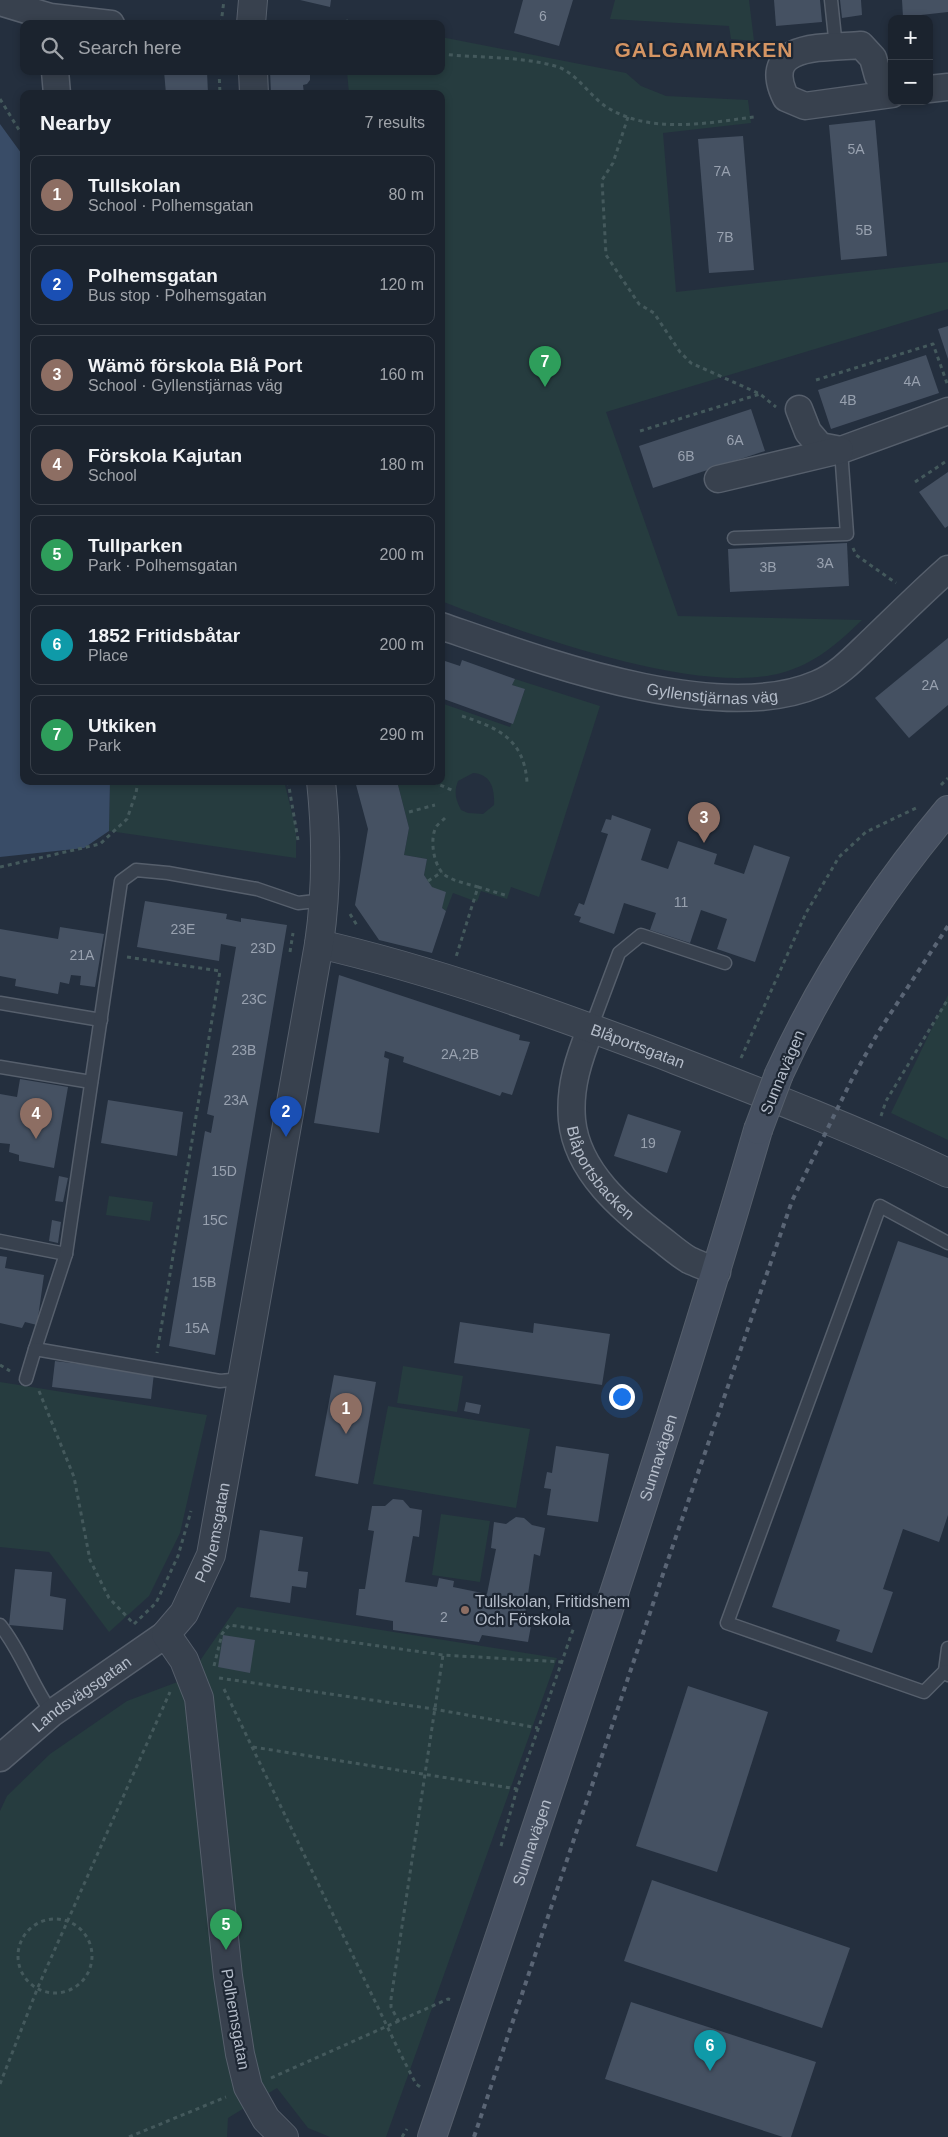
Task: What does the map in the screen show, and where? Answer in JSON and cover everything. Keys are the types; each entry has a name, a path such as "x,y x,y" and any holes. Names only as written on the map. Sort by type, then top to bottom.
{"main road":[{"name":"Sunnavägen","path":"421,2131 581,1698 717,1272 758,1130 779,1074 800,1028 846,947 935,807"}],"street":[{"path":"251,20 253,0"},
{"path":"0,2 47,20"},
{"path":"888,88 878,76 874,58 860,45 810,49 790,54 780,67 780,86 786,98 805,106 888,94"},
{"path":"56,75 57,90"},
{"path":"253,75 254,90"},
{"path":"933,89 948,87"},
{"path":"799,409 808,432 820,446 841,450"},
{"path":"718,479 841,450 948,411"},
{"name":"Gyllenstjärnas väg","path":"445,627 555,665 658,689 740,699 781,694 817,684 844,668 948,570"},
{"name":"Polhemsgatan","path":"284,2137 266,2119 248,2087 240,2054 228,1976 199,1698 184,1660 166,1634 184,1613 211,1555 326,900 326,830 322,785"},
{"name":"Blåportsgatan","path":"319,944 426,971 591,1028 809,1111 948,1174"},
{"name":"Blåportsbacken","path":"591,1028 580,1055 572,1091 572,1122 582,1152 600,1184 639,1222 688,1259 717,1272"},
{"name":"Landsvägsgatan","path":"0,1758 52,1713 166,1634"}],"lane":[{"path":"831,0 836,47"},
{"path":"734,538 847,534 841,450"},
{"path":"26,1379 66,1254 121,880 136,870 168,873 257,889 298,903 326,900"},
{"path":"591,1028 619,953 641,935 725,964"},
{"path":"0,1003 101,1020"},
{"path":"0,1067 91,1082"},
{"path":"948,1243 880,1206 727,1623 924,1692 947,1673 948,1648"},
{"path":"0,1241 66,1254"},
{"path":"35,1350 154,1368 220,1381 242,1379"},
{"path":"0,1625 26,1668 38,1694 52,1713"}],"path":[{"path":"222,20 224,0"},
{"path":"445,54 557,66 578,81 605,106 628,117 663,125 754,117"},
{"path":"219,75 220,90"},
{"path":"0,99 20,132"},
{"path":"628,117 612,163 602,180 606,255 639,304 654,314 680,352 692,363 760,394 776,407 799,409"},
{"path":"816,380 933,344 948,387"},
{"path":"640,431 760,394"},
{"path":"915,482 948,460"},
{"path":"847,534 856,555 917,598"},
{"path":"462,716 492,727 513,742 526,765 526,782"},
{"path":"0,867 100,844 126,819 137,785"},
{"path":"289,785 298,841"},
{"path":"440,785 454,791"},
{"path":"409,812 435,805"},
{"path":"737,1066 806,914 839,857 866,832 935,807"},
{"path":"445,818 436,827 434,853 446,877 508,896"},
{"path":"428,881 442,872"},
{"path":"454,963 478,887"},
{"path":"288,962 298,903"},
{"path":"122,956 220,971 154,1368"},
{"path":"879,1121 886,1101 948,999"},
{"path":"38,1386 74,1477 90,1560 109,1598 134,1624"},
{"path":"126,1630 156,1602 178,1556 192,1507"},
{"path":"498,1855 517,1789 576,1620"},
{"path":"422,2088 416,2084 387,2027 213,1668 222,1634 229,1625 443,1655 562,1662"},
{"path":"399,2022 391,2007 391,2000 443,1655"},
{"path":"0,2084 38,1987 172,1689 173,1673 184,1660"},
{"path":"219,1678 434,1709 538,1728"},
{"path":"252,1747 517,1789"},
{"path":"49,1920 68,1921 83,1932 90,1943 91,1964 86,1976 78,1986 63,1992 51,1993 38,1987 24,1977 19,1965 18,1950 22,1938 29,1929 40,1922 49,1920"},
{"path":"129,2137 399,2022 448,1999 454,2000 451,2010"},
{"path":"420,2095 426,2080"},
{"path":"402,2137 421,2131"}],"green space":[{"path":"615,0 749,0 754,41 731,39 729,26 610,19"},
{"path":"445,38 626,73 641,86 666,96 748,100 751,123 663,133 676,292 948,262 948,309 606,412 678,616 862,620 844,637 825,652 805,664 781,673 746,678 704,676 658,669 610,658 517,629 445,602 445,90 349,90 347,75 445,75"},
{"path":"515,679 600,706 539,897 511,887 507,899 481,891 477,902 453,893 446,911 442,908 424,875 427,859 404,855 409,828 398,785 445,785 445,704 510,727 525,690 512,685","holes":["473,773 484,776 493,788 494,805 483,814 468,813 461,810 456,795 458,781"]},
{"path":"110,785 285,785 296,829 296,858 109,831"},
{"path":"948,995 948,1140 891,1113"},
{"path":"109,1196 153,1202 150,1221 106,1215"},
{"path":"403,1366 463,1376 457,1412 397,1403"},
{"path":"0,1382 207,1415 180,1533 149,1596 109,1632 49,1552 0,1547"},
{"path":"388,1406 530,1429 516,1508 373,1484"},
{"path":"441,1514 490,1521 480,1582 432,1575"},
{"path":"237,1607 557,1658 386,2137 330,2137 308,2128 277,2088 228,2118 227,2137 0,2137 0,1811 7,1796 50,1754 127,1701 188,1678"}],"water":[{"path":"0,124 20,152 20,785 110,785 109,831 84,848 0,857"}],"building":[{"path":"300,0 331,0 330,7"},
{"path":"523,0 573,0 559,46 514,33"},
{"path":"774,0 820,0 822,22 776,26"},
{"path":"840,0 861,0 862,15 842,18"},
{"path":"902,0 948,0 948,12 903,15"},
{"path":"164,75 207,75 208,90 166,90"},
{"path":"270,75 310,75 310,80 307,84 303,85 304,90 271,90"},
{"path":"875,120 887,256 841,260 829,125"},
{"path":"743,136 754,270 709,273 698,139"},
{"path":"948,326 948,359 938,329"},
{"path":"926,355 939,393 831,429 818,390"},
{"path":"751,409 765,451 653,488 639,446"},
{"path":"948,472 948,526 945,528 919,492"},
{"path":"847,543 849,586 730,592 728,549"},
{"path":"948,638 948,705 909,738 875,698"},
{"path":"462,660 515,679 512,685 525,689 513,724 445,699 445,661 460,666"},
{"path":"356,785 398,785 409,828 404,855 427,859 424,875 432,887 446,892 442,908 446,911 432,953 379,940 355,905 368,829"},
{"path":"612,815 651,829 641,860 668,869 678,841 717,854 714,864 744,874 754,845 790,857 755,962 717,949 727,919 701,910 690,943 650,930 656,913 624,903 614,934 579,922 581,917 574,915 579,903 584,905 608,834 601,832 606,819 611,820"},
{"path":"145,901 227,914 226,919 241,922 241,918 287,925 215,1355 169,1346 205,1131 211,1133 214,1116 207,1114 236,947 221,944 219,961 137,947"},
{"path":"60,927 104,934 95,987 80,985 81,976 71,975 69,984 60,982 58,994 15,986 16,979 0,976 0,929 58,939"},
{"path":"339,975 520,1035 519,1040 530,1042 512,1095 502,1092 500,1096 403,1062 404,1057 385,1051 384,1057 389,1059 379,1133 314,1123"},
{"path":"20,1079 68,1087 54,1168 19,1161 19,1155 9,1152 10,1144 0,1143 0,1094 17,1097"},
{"path":"108,1100 183,1112 177,1156 101,1143"},
{"path":"628,1114 681,1131 667,1173 614,1156"},
{"path":"59,1176 68,1178 63,1202 55,1201"},
{"path":"52,1220 61,1222 58,1243 49,1241"},
{"path":"898,1241 948,1258 948,1515 939,1542 903,1529 883,1589 893,1592 872,1653 836,1641 840,1630 772,1607"},
{"path":"0,1256 7,1257 5,1268 44,1275 37,1325 25,1322 22,1328 0,1323"},
{"path":"460,1322 533,1333 534,1323 610,1334 602,1385 454,1363"},
{"path":"55,1361 154,1373 151,1399 52,1387"},
{"path":"334,1375 376,1382 358,1484 315,1476"},
{"path":"466,1402 481,1405 479,1414 464,1411"},
{"path":"556,1446 609,1454 598,1522 547,1515 551,1489 544,1488 547,1472 552,1473"},
{"path":"393,1499 403,1500 410,1508 422,1510 419,1537 413,1536 405,1582 437,1587 439,1578 454,1581 453,1587 487,1594 496,1549 491,1548 494,1522 506,1524 516,1517 524,1518 532,1525 545,1528 540,1556 534,1554 525,1614 533,1615 528,1642 482,1635 479,1642 393,1630 393,1621 356,1615 359,1589 365,1589 374,1531 368,1530 372,1506 385,1506"},
{"path":"260,1530 303,1537 298,1571 308,1572 306,1588 292,1586 290,1603 250,1597"},
{"path":"15,1569 52,1572 50,1596 66,1599 63,1630 9,1625"},
{"path":"223,1635 255,1640 250,1673 218,1667"},
{"path":"688,1686 768,1712 717,1872 636,1846"},
{"path":"652,1880 850,1948 822,2028 624,1961"},
{"path":"631,2002 816,2062 791,2137 783,2137 605,2079"}],"railway":[{"path":"474,2137 661,1580 792,1201 853,1077 879,1031 948,926"}],"place":[{"name":"Utkiken","path":"545,387"},
{"name":"Wämö förskola Blå Port","path":"704,843"},
{"name":"Polhemsgatan","path":"286,1137"},
{"name":"Förskola Kajutan","path":"36,1139"},
{"name":"Tullskolan","path":"346,1434"},
{"name":"Tullskolan, Fritidshem Och Förskola","path":"465,1610"},
{"name":"Tullparken","path":"226,1950"},
{"name":"1852 Fritidsbåtar","path":"710,2071"}],"district":[{"name":"GALGAMARKEN","path":"704,50"}]}
